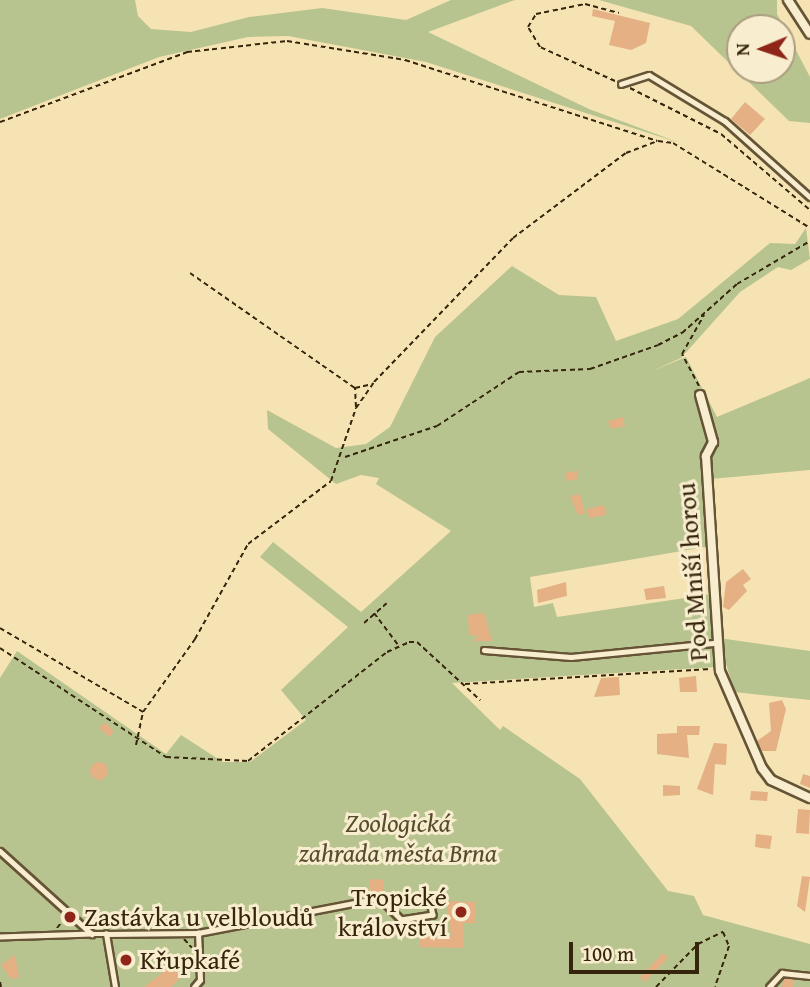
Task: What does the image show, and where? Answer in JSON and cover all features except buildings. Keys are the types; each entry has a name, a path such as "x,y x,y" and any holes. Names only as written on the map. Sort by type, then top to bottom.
{"street":[{"path":"788,0 810,34"},
{"name":"Pod Mniší horou","path":"700,395 713,442 706,456 715,643 719,668 762,768 771,780 810,798"}],"lane":[{"path":"621,84 649,75 725,121 810,197"},
{"path":"484,650 571,657 715,643"},
{"path":"0,851 92,934"},
{"path":"0,937 198,933 379,898 430,902 433,915 401,920 379,898"},
{"path":"194,987 199,958 198,933"},
{"path":"106,934 114,987"},
{"path":"769,987 782,973 810,976"}],"path":[{"path":"619,13 585,4 536,14 528,27 540,47 721,134 810,210"},
{"path":"0,122 187,52 287,41 418,64 688,150 810,228"},
{"path":"356,408 374,382 513,238 600,168 658,141"},
{"path":"343,458 437,426 510,376 590,369 658,345 703,314 737,284 810,242"},
{"path":"190,273 355,388"},
{"path":"700,395 682,354 703,314"},
{"path":"355,388 374,382"},
{"path":"136,745 141,741 143,712 195,639 248,544 331,481 343,458 356,408 355,388"},
{"path":"364,623 387,603"},
{"path":"374,613 399,646"},
{"path":"0,628 143,712"},
{"path":"0,648 141,741 158,756 248,761 399,646 417,642 480,700"},
{"path":"464,684 719,668"},
{"path":"54,936 63,919 75,917"},
{"path":"179,932 199,958"},
{"path":"656,987 698,944 723,932 729,946 715,987"},
{"path":"0,982 1,987"}],"green space":[{"path":"0,0 135,0 138,16 151,29 191,32 249,17 322,8 406,20 451,0 515,0 428,32 589,109 680,143 426,62 288,36 248,37 159,57 0,119"},
{"path":"599,0 777,0 777,14 726,14 726,60 691,26"},
{"path":"796,50 810,77 810,123 789,121 751,84 796,84"},
{"name":"Zoologická zahrada města Brna","path":"806,228 810,259 791,270 778,267 740,292 681,358 650,372 686,357 717,417 810,378 810,470 710,479 711,546 530,577 534,607 553,603 557,617 712,594 716,667 452,683 500,730 503,726 580,779 668,891 694,896 703,915 810,944 810,987 0,987 0,678 17,651 166,754 181,735 223,762 250,762 306,720 281,690 348,627 260,557 273,542 361,612 451,531 376,484 379,478 361,475 336,484 268,429 267,410 336,448 366,444 390,427 435,337 512,266 559,295 596,297 616,341 678,319 770,243 795,244"},
{"path":"719,638 810,651 810,700 734,692"}],"place":[{"name":"Tropické království","path":"461,912"},
{"name":"Zastávka u velbloudů","path":"70,917"},
{"name":"Křupkafé","path":"126,960"}]}
